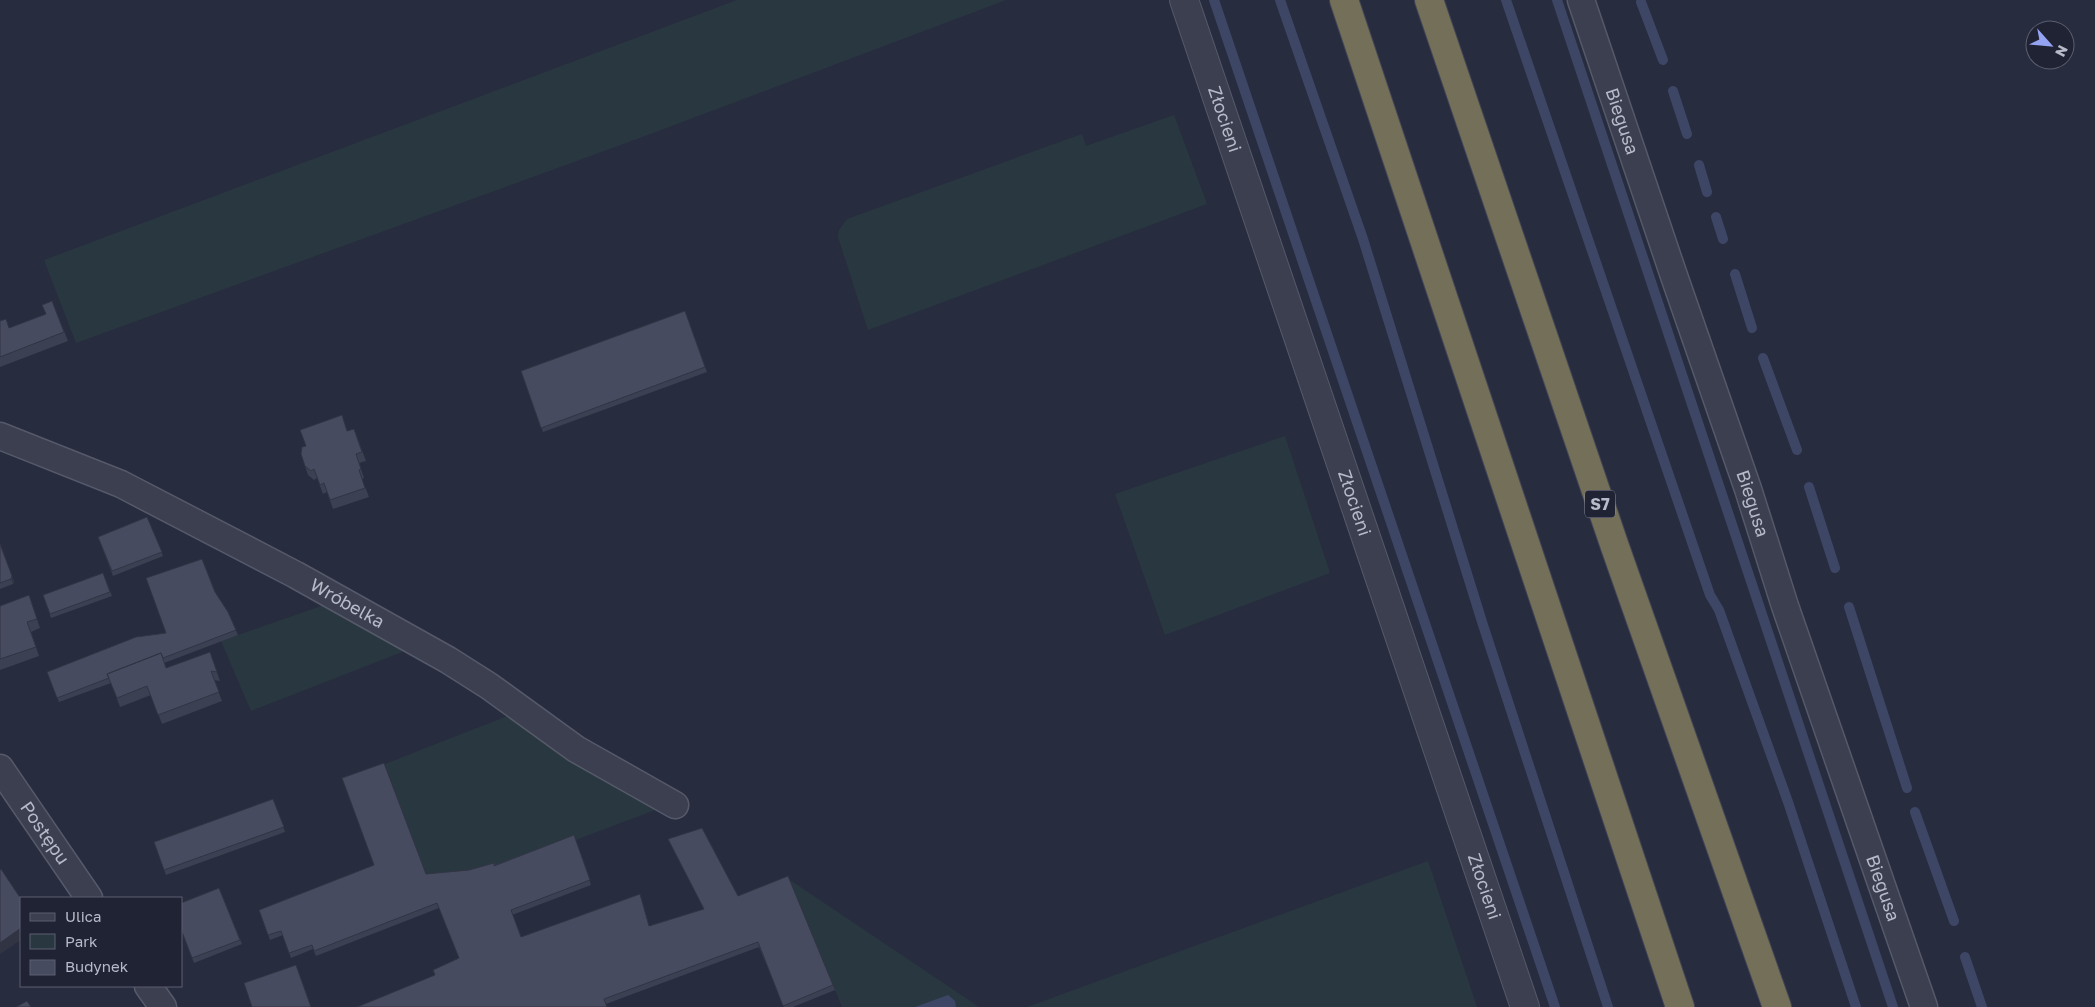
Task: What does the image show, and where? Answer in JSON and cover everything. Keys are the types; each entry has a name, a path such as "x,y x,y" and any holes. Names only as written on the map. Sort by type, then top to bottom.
{"highway":[{"path":"1344,0 1680,1007"},
{"name":"S7","path":"1429,0 1614,544 1777,1007"}],"street":[{"name":"Złocieni","path":"1184,0 1525,1007"},
{"name":"Biegusa","path":"1581,0 1748,489 1785,606 1924,1007"},
{"name":"Wróbelka","path":"0,436 121,484 331,594 448,660 489,686 576,749 675,804"},
{"name":"Postępu","path":"0,768 87,897"},
{"path":"149,987 163,1007"}],"green space":[{"path":"737,0 1006,0 637,139 76,343 44,260"},
{"path":"1174,115 1207,204 868,330 838,237 839,230 847,219 1082,134 1086,146"},
{"path":"1285,436 1330,573 1165,635 1115,494"},
{"path":"327,604 410,649 251,711 221,641"},
{"path":"510,715 663,807 496,870 427,879 385,764"},
{"path":"1428,861 1477,1007 1027,1007"},
{"path":"790,880 979,1007 842,1007"}],"water":[{"path":"948,995 955,1001 956,1007 915,1007"}],"building":[{"path":"52,301 64,332 0,357 0,321 6,319 9,328 46,314 42,305"},
{"path":"685,311 705,367 541,428 521,371"},
{"path":"342,415 347,431 354,429 362,452 356,454 365,488 330,500 324,483 320,485 314,469 311,471 305,466 301,454 302,447 306,446 300,430"},
{"path":"147,517 162,552 112,571 98,537"},
{"path":"0,544 12,576 11,579 0,583"},
{"path":"202,559 215,592 228,612 236,630 163,658 161,653 107,674 109,678 57,698 47,672 136,637 166,633 146,578"},
{"path":"103,573 110,592 50,614 43,595"},
{"path":"29,595 37,619 27,622 36,647 0,659 0,606"},
{"path":"210,652 217,672 211,671 219,692 158,715 147,686 117,698 107,674 161,653 166,668"},
{"path":"384,763 426,874 469,870 494,863 494,866 574,835 590,880 511,910 521,937 640,894 649,926 704,909 668,839 702,828 738,896 788,876 833,985 783,1006 758,942 604,999 607,1007 357,1007 435,975 433,970 459,958 437,903 314,951 312,945 289,953 281,931 268,935 259,910 374,865 342,778"},
{"path":"273,799 284,827 164,870 154,842"},
{"path":"0,870 20,898 20,929 0,943"},
{"path":"219,888 240,940 192,958 182,932 182,903"},
{"path":"296,965 311,1007 252,1007 244,983"},
{"path":"27,1001 31,1007 16,1007"}],"waterway":[{"path":"1214,0 1555,1007"},
{"path":"1280,0 1363,239 1483,625 1608,1007"},
{"path":"1506,0 1710,595 1719,610 1788,802 1856,1007"},
{"path":"1557,0 1893,1007"},
{"path":"1641,2 1663,60"},
{"path":"1673,91 1687,134"},
{"path":"1699,165 1707,192"},
{"path":"1716,217 1723,239"},
{"path":"1735,274 1752,328"},
{"path":"1763,358 1797,450"},
{"path":"1809,487 1835,568"},
{"path":"1849,607 1907,788"},
{"path":"1915,812 1954,921"},
{"path":"1965,957 1982,1007"}]}
